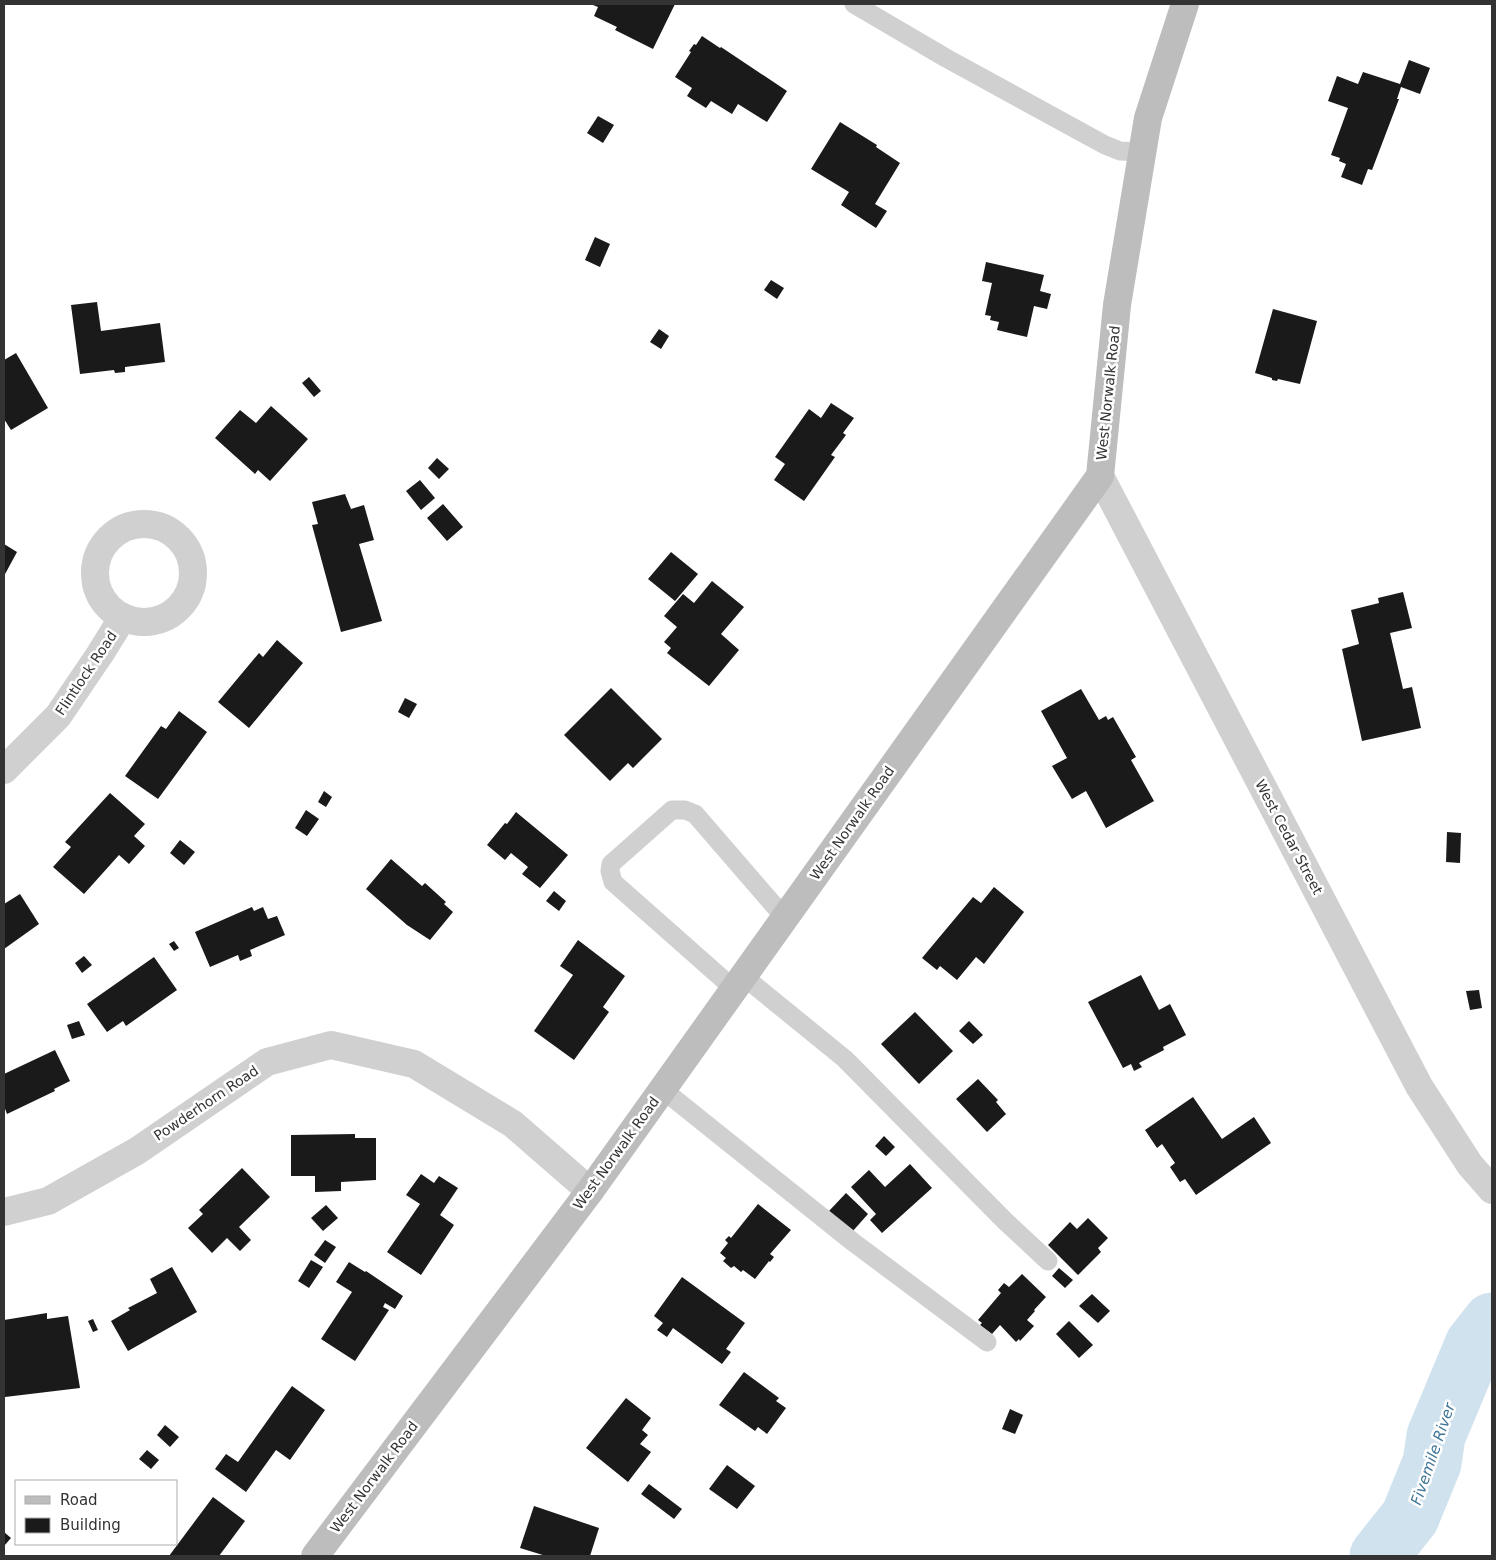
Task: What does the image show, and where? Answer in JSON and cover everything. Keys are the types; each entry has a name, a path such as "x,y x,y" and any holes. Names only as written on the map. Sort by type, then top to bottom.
{"main road":[{"name":"West Norwalk Road","path":"315,1556 590,1190 1100,476 1117,305 1148,118 1185,4"}],"street":[{"name":"West Cedar Street","path":"1100,476 1419,1086 1470,1165 1492,1190"},
{"name":"Flintlock Road","path":"4,770 58,716 123,617"},
{"name":"Powderhorn Road","path":"4,1212 48,1201 137,1151 267,1062 331,1045 414,1064 513,1124 590,1190"}],"lane":[{"path":"854,4 946,58 1105,145 1120,151 1142,152"},
{"path":"784,918 695,814 685,810 672,810 611,864 610,871 613,882 738,983 846,1058 1048,1262"},
{"path":"662,1089 853,1242 987,1342"}],"building":[{"path":"594,4 675,4 653,49 615,30 617,27 594,16 598,7"},
{"path":"702,36 787,91 767,122 738,104 732,114 711,101 706,108 687,96 692,88 675,77 691,52 689,51"},
{"path":"1409,60 1430,68 1420,94 1401,87 1397,99 1399,99 1372,170 1368,169 1362,185 1341,177 1346,164 1339,161 1340,158 1331,155 1348,108 1328,101 1337,76 1358,84 1363,72 1400,84"},
{"path":"598,116 614,125 603,143 587,133"},
{"path":"840,122 877,145 876,147 900,163 875,204 887,211 876,228 841,205 849,192 811,169"},
{"path":"595,237 610,244 600,267 585,260"},
{"path":"986,262 1044,275 1040,291 1051,294 1047,309 1034,306 1027,337 997,330 999,322 990,320 991,316 985,315 992,283 982,281"},
{"path":"771,280 784,288 777,299 764,290"},
{"path":"97,302 101,331 160,323 165,362 125,367 125,372 115,373 114,370 80,374 71,305"},
{"path":"1273,309 1317,321 1300,384 1278,379 1277,381 1272,380 1272,378 1255,373"},
{"path":"659,329 669,336 661,349 650,342"},
{"path":"16,353 48,408 11,430 4,419 4,360"},
{"path":"309,377 321,391 314,397 302,383"},
{"path":"831,403 854,418 843,433 846,435 831,455 835,457 804,501 774,480 785,464 775,457 809,409 821,418"},
{"path":"271,406 308,439 270,481 258,470 255,474 215,438 240,410 256,423"},
{"path":"437,458 449,469 439,479 428,468"},
{"path":"420,480 435,498 421,510 406,491"},
{"path":"345,494 351,509 364,505 374,540 359,544 382,621 341,632 312,525 318,524 312,502"},
{"path":"443,504 463,527 447,541 427,518"},
{"path":"4,544 17,552 4,576"},
{"path":"671,552 698,574 675,601 648,579"},
{"path":"712,581 744,607 721,634 739,650 709,686 667,653 671,648 664,642 677,627 664,616 683,594 694,603"},
{"path":"1403,592 1412,628 1390,633 1403,689 1412,687 1421,728 1362,741 1342,649 1359,644 1351,610 1379,603 1378,598"},
{"path":"277,640 303,663 249,728 218,702 259,653 263,657"},
{"path":"611,688 662,739 633,768 628,763 610,781 564,735"},
{"path":"1081,689 1099,720 1106,716 1108,720 1113,717 1136,757 1131,760 1154,801 1106,828 1086,791 1072,799 1052,766 1067,758 1041,711"},
{"path":"405,698 417,704 409,718 398,712"},
{"path":"179,711 207,732 158,799 125,776 161,726 166,729"},
{"path":"324,791 332,797 326,807 318,802"},
{"path":"110,793 145,824 134,836 145,846 129,864 119,855 84,894 53,867 71,847 65,842"},
{"path":"306,810 319,819 307,836 295,828"},
{"path":"516,812 568,855 540,888 522,874 528,867 511,853 505,860 487,845"},
{"path":"1447,832 1461,833 1460,863 1446,862"},
{"path":"180,840 195,852 184,865 170,853"},
{"path":"391,859 422,886 425,883 446,902 444,904 453,912 430,940 407,925 366,889"},
{"path":"994,887 1024,912 984,964 976,957 957,980 940,966 937,970 922,958 973,897 981,903"},
{"path":"554,891 566,901 559,911 546,901"},
{"path":"20,894 39,924 4,949 4,904"},
{"path":"252,907 254,911 263,907 268,919 277,916 285,935 250,950 252,956 240,961 238,955 210,967 195,932"},
{"path":"578,940 625,976 603,1007 609,1012 574,1060 534,1031 573,975 560,966"},
{"path":"174,941 179,948 174,951 169,944"},
{"path":"84,956 92,965 82,973 75,963"},
{"path":"154,957 177,990 126,1026 123,1021 107,1032 87,1004"},
{"path":"1141,975 1159,1010 1170,1004 1186,1035 1163,1047 1164,1050 1139,1063 1142,1067 1134,1071 1131,1064 1123,1068 1088,1002"},
{"path":"1479,990 1482,1008 1470,1010 1466,991"},
{"path":"915,1012 953,1051 919,1084 881,1044"},
{"path":"79,1021 85,1035 72,1039 67,1025"},
{"path":"969,1021 983,1035 973,1044 959,1031"},
{"path":"55,1050 70,1081 54,1089 55,1091 7,1114 4,1106 4,1074"},
{"path":"978,1079 998,1100 996,1102 1006,1114 987,1132 956,1099"},
{"path":"1193,1097 1222,1139 1254,1117 1271,1143 1196,1195 1185,1179 1180,1182 1170,1167 1175,1163 1162,1144 1157,1148 1145,1130"},
{"path":"355,1134 355,1138 376,1138 376,1180 341,1182 341,1191 315,1192 315,1176 291,1176 291,1135"},
{"path":"884,1136 895,1147 886,1156 875,1146"},
{"path":"910,1164 932,1188 882,1233 870,1220 876,1214 851,1187 869,1170 885,1187"},
{"path":"242,1168 270,1197 239,1227 251,1240 240,1251 227,1238 212,1253 188,1228 203,1214 199,1210"},
{"path":"421,1174 434,1183 439,1176 458,1188 440,1215 454,1225 421,1275 387,1252 420,1204 406,1195"},
{"path":"846,1193 868,1214 852,1232 829,1211"},
{"path":"758,1204 791,1230 770,1254 774,1257 755,1279 743,1270 741,1272 734,1266 731,1268 723,1261 726,1258 720,1253 728,1243 725,1240 729,1236 731,1238"},
{"path":"326,1205 338,1218 323,1231 311,1218"},
{"path":"1088,1218 1108,1238 1098,1248 1101,1252 1078,1275 1048,1245 1070,1222 1077,1229"},
{"path":"325,1240 336,1247 325,1263 314,1255"},
{"path":"311,1260 323,1267 309,1288 298,1281"},
{"path":"349,1262 403,1296 395,1309 385,1303 383,1307 389,1310 355,1361 321,1339 352,1292 336,1282"},
{"path":"172,1267 197,1312 128,1351 111,1321 130,1310 128,1308 157,1293 150,1279"},
{"path":"1059,1268 1073,1280 1065,1288 1052,1276"},
{"path":"1022,1274 1046,1297 1027,1320 1034,1326 1020,1341 1019,1339 1016,1342 1000,1325 992,1334 980,1325 982,1323 978,1320 1001,1293 998,1290 1004,1283 1009,1287"},
{"path":"682,1277 745,1323 726,1349 731,1352 722,1364 673,1328 667,1337 657,1330 663,1323 654,1316"},
{"path":"1092,1294 1110,1311 1098,1323 1079,1306"},
{"path":"47,1313 47,1319 68,1316 80,1388 5,1397 4,1320"},
{"path":"93,1319 98,1330 93,1332 88,1321"},
{"path":"1069,1321 1093,1345 1079,1358 1056,1334"},
{"path":"744,1372 779,1398 776,1401 786,1408 767,1434 758,1427 755,1431 719,1405"},
{"path":"292,1386 325,1410 290,1460 276,1450 246,1492 215,1469 226,1454 238,1462"},
{"path":"626,1398 651,1418 642,1430 648,1435 640,1444 651,1452 628,1482 586,1448"},
{"path":"1010,1409 1023,1415 1015,1434 1002,1429"},
{"path":"165,1425 179,1437 170,1447 157,1435"},
{"path":"147,1450 159,1460 151,1469 139,1459"},
{"path":"727,1465 755,1486 737,1509 709,1489"},
{"path":"649,1484 682,1509 674,1519 641,1494"},
{"path":"213,1497 245,1521 219,1556 169,1556"},
{"path":"534,1506 599,1528 590,1556 546,1556 520,1548"},
{"path":"4,1532 11,1538 4,1546"}],"waterway":[{"name":"Fivemile River","path":"1379,1556 1410,1517 1432,1463 1436,1436 1474,1345 1492,1322"}]}
